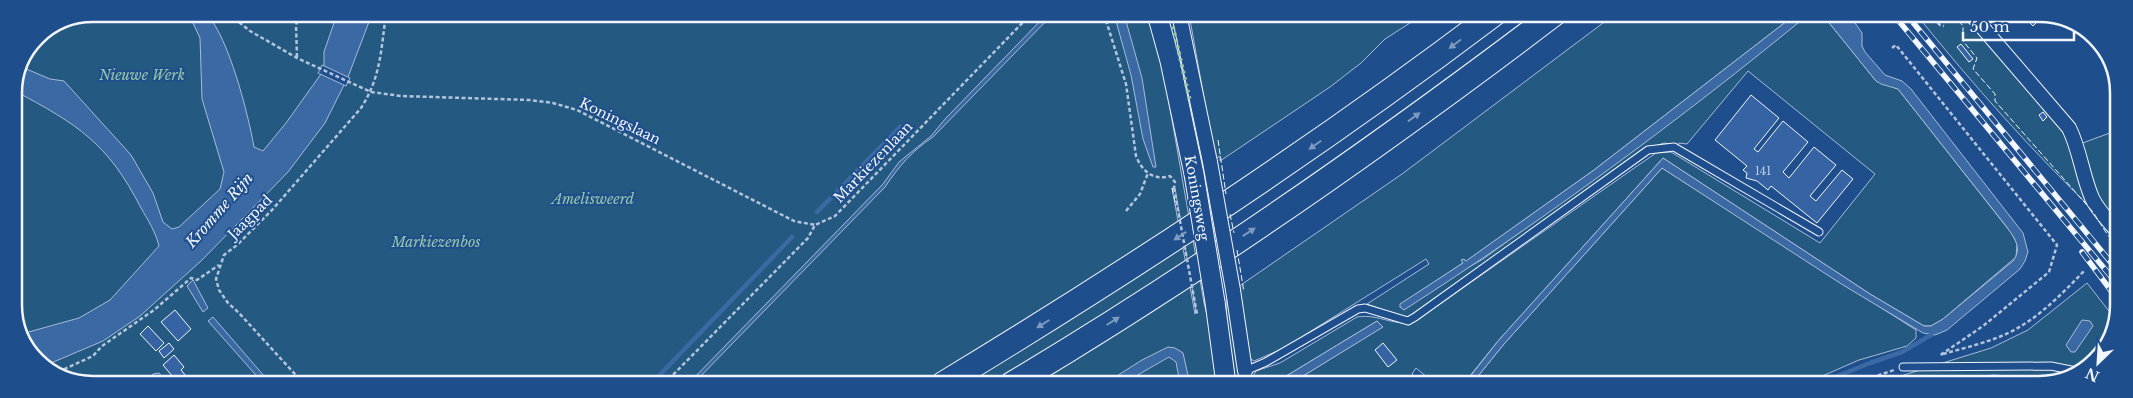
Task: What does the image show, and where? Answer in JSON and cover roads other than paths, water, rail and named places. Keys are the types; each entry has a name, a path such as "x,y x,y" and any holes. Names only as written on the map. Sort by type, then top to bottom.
{"highway":[{"path":"956,376 1107,284 1264,180 1396,88 1483,22"},
{"path":"1025,376 1131,311 1289,206 1407,123 1543,22"}],"main road":[{"name":"Koningsweg","path":"1160,22 1194,174 1225,376"}],"street":[{"name":"Koningsweg","path":"1181,22 1210,162 1233,290 1245,371"},
{"path":"1978,22 2069,128 2093,199 2110,221"}],"lane":[{"path":"1245,371 1266,362 1358,309 1365,308 1408,321 1648,150 1674,147 1818,232"},
{"path":"1903,367 2050,366 2068,369"}],"water":[{"name":"Kromme Rijn","path":"192,22 213,22 215,25 237,77 254,147 263,151 286,123 321,74 324,67 324,52 334,22 369,22 348,77 325,123 288,172 201,261 140,316 103,341 53,362 37,348 28,332 79,318 110,300 159,246 152,227 129,186 103,151 73,125 22,95 27,69 50,79 64,81 131,155 153,193 163,222 172,229 179,227 220,189 224,172 202,99 200,38"},
{"path":"1039,22 1045,22 933,137 906,159 885,187 701,376 696,376 883,184 899,162 931,136 946,118"},
{"path":"1116,22 1126,22 1142,78 1156,167 1153,167 1143,139 1131,75"},
{"path":"1786,22 1799,22 1661,131 1560,205 1404,310 1400,307 1400,304 1463,263 1461,260 1466,261 1594,170"},
{"path":"1828,22 1854,22 1862,33 1862,46 1865,52 1885,75 1902,81 1911,89 2023,233 2028,252 2020,269 1947,330 1935,335 1923,333 1843,285 1662,168 1504,344 1478,376 1471,376 1498,341 1663,158 1870,294 1924,326 1931,326 1943,319 2013,261 2017,252 2016,243 2006,226 1898,89 1876,81"},
{"path":"193,280 208,308 203,312 187,286"},
{"path":"213,317 264,376 257,376 208,321"},
{"path":"2082,320 2090,321 2093,326 2085,338 2073,338 2073,352 2066,345"},
{"path":"1377,321 1383,327 1303,376 1286,376"},
{"path":"1168,347 1175,348 1183,353 1188,376 1179,376 1176,362 1169,357 1136,376 1117,376"},
{"path":"159,373 162,376 151,376"}],"waterway":[{"path":"817,212 900,127"},
{"path":"659,376 792,237"},
{"path":"1838,376 1902,352 1931,335"}],"railway":[{"path":"1900,22 2110,275"},
{"path":"1913,22 2110,261"},
{"path":"2082,252 2110,289"}],"park label":[{"name":"Nieuwe Werk","path":"142,75"},
{"name":"Amelisweerd","path":"593,199"},
{"name":"Markiezenbos","path":"436,242"}]}
